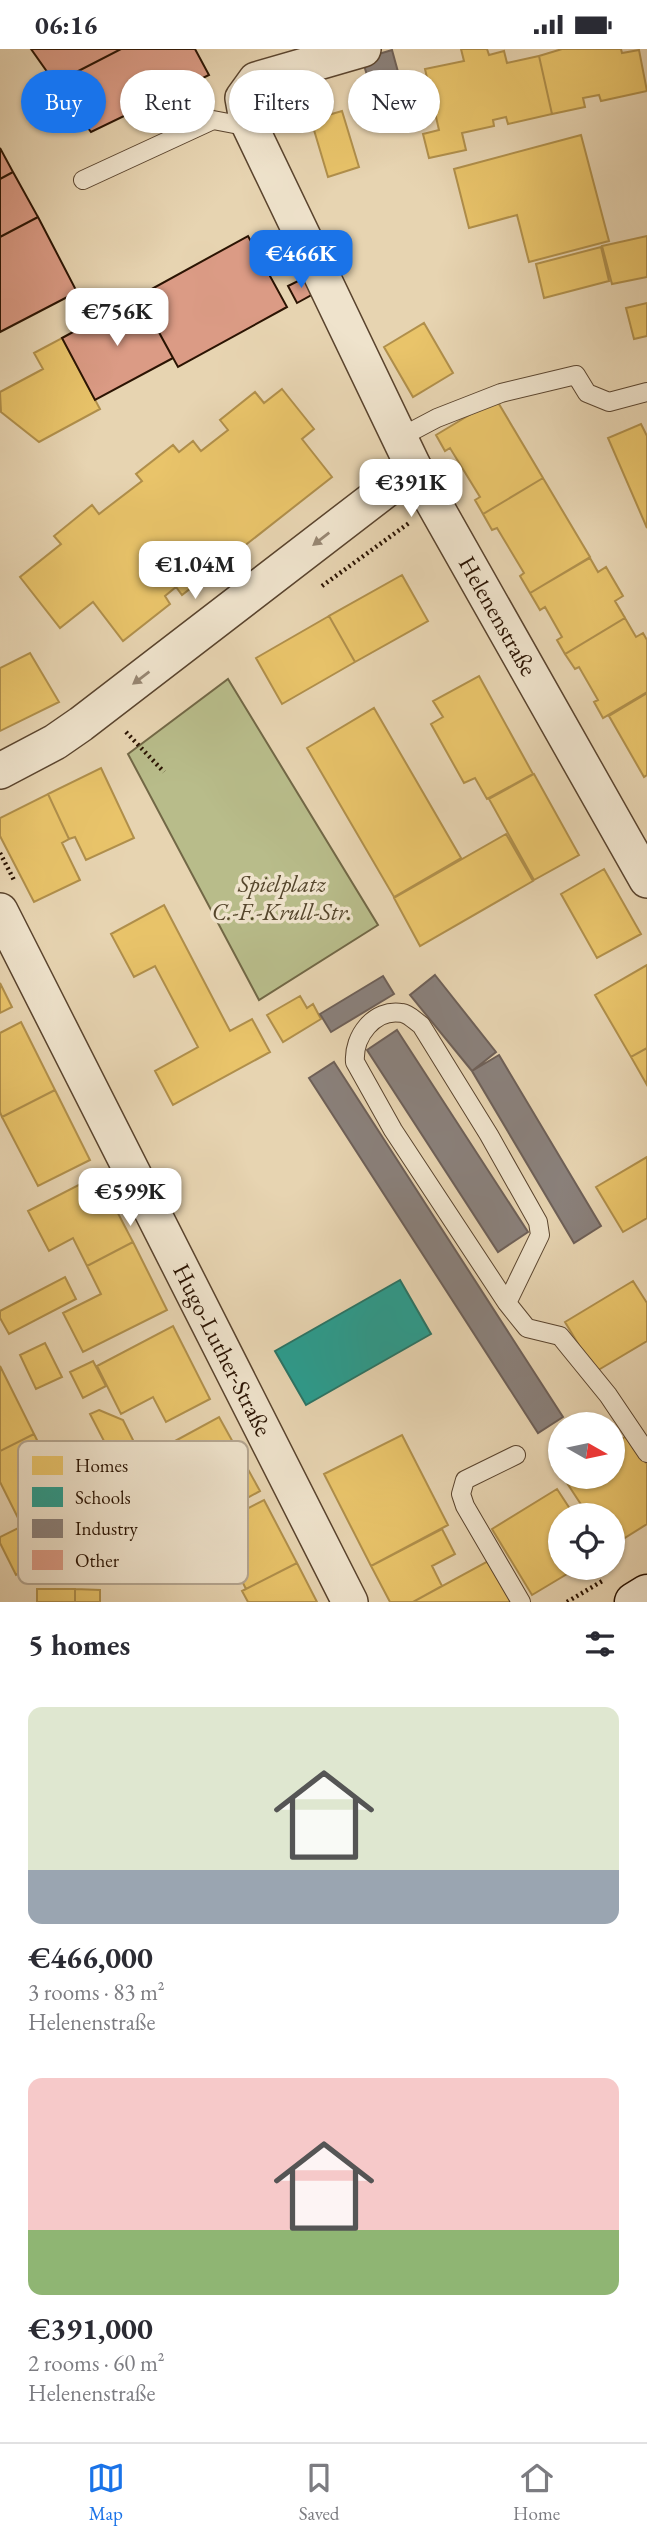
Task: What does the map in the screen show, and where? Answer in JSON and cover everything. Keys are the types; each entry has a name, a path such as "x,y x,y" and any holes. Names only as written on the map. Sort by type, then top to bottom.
{"main road":[{"path":"634,1602 647,1594"}],"street":[{"path":"293,70 363,49"},
{"name":"Helenenstraße","path":"253,133 407,453 647,880"},
{"path":"0,771 55,742 80,724 407,453"},
{"name":"Hugo-Luther-Straße","path":"0,911 350,1602"}],"lane":[{"path":"83,180 213,120 229,123"},
{"path":"407,453 437,418 501,393 576,375 587,393 609,402 647,392"},
{"path":"507,1303 540,1235 538,1222 489,1135 421,1025 405,1013 387,1013 366,1025 354,1052 355,1062 393,1130 507,1303 527,1328 560,1336 608,1395 647,1453"},
{"path":"516,1455 465,1480 461,1494 465,1506 521,1602"}],"path":[{"path":"121,727 164,772"}],"green space":[{"name":"Spielplatz C.-F.-Krull-Str.","path":"228,679 378,925 259,1000 128,754"}],"building: Homes":[{"path":"461,49 487,49 489,55 504,51 507,63 539,56 552,114 508,124 506,117 493,120 494,126 462,133 466,150 429,158 423,134 440,133 440,70 425,69 464,61"},
{"path":"562,49 621,49 622,53 639,50 647,91 601,101 599,95 583,98 585,107 552,114 539,56"},
{"path":"342,111 359,167 328,177 315,133 334,133 334,113"},
{"path":"581,135 609,241 529,262 517,215 469,228 454,169"},
{"path":"647,236 647,277 612,284 602,246"},
{"path":"601,247 609,281 544,298 536,264"},
{"path":"647,303 647,336 634,339 626,308"},
{"path":"424,323 453,373 413,397 384,347"},
{"path":"62,338 100,409 39,442 1,412 0,392 43,369 34,353"},
{"path":"282,389 314,429 302,439 332,477 182,595 176,587 165,596 170,604 123,641 93,602 60,628 20,577 61,544 54,536 92,505 99,514 142,481 136,474 173,445 179,452 193,441 201,451 228,430 220,420 255,392 264,403"},
{"path":"496,399 543,478 483,514 475,500 480,497 450,448 445,451 436,435"},
{"path":"641,424 647,436 647,528 608,438"},
{"path":"543,478 590,557 530,593 520,576 524,573 497,528 492,530 483,514"},
{"path":"590,558 598,572 606,567 623,596 615,601 625,618 565,654 557,640 562,637 545,607 540,610 530,593"},
{"path":"402,575 428,621 355,662 329,616"},
{"path":"329,616 355,662 282,704 256,658"},
{"path":"625,618 636,637 643,633 647,640 647,692 603,718 594,702 598,700 579,667 575,669 565,654"},
{"path":"30,653 59,702 0,731 0,668"},
{"path":"479,676 533,774 487,799 475,778 464,783 431,724 443,717 433,701"},
{"path":"647,693 647,775 644,777 609,716"},
{"path":"374,708 461,858 394,897 307,748"},
{"path":"101,768 134,838 86,860 75,837 69,839 48,794"},
{"path":"534,774 579,855 534,880 489,799"},
{"path":"48,794 69,839 62,843 80,880 34,902 0,836 0,818"},
{"path":"506,834 533,881 420,946 394,898"},
{"path":"604,869 641,934 597,958 561,894"},
{"path":"164,905 230,1031 252,1019 270,1052 173,1105 155,1071 198,1047 155,966 134,977 111,934"},
{"path":"647,965 647,1048 631,1057 595,995"},
{"path":"0,983 12,1007 0,1013"},
{"path":"300,996 307,1008 313,1004 321,1019 283,1042 267,1015"},
{"path":"21,1022 55,1090 2,1117 0,1033"},
{"path":"647,1048 647,1085 631,1057"},
{"path":"55,1090 90,1160 38,1186 2,1117"},
{"path":"647,1157 647,1218 623,1232 596,1187"},
{"path":"98,1175 133,1242 87,1266 73,1238 49,1251 28,1211"},
{"path":"133,1242 167,1310 83,1352 63,1313 101,1294 87,1266"},
{"path":"65,1277 76,1299 9,1334 0,1318 0,1311"},
{"path":"633,1281 647,1303 647,1341 595,1372 565,1322"},
{"path":"173,1326 210,1399 166,1422 153,1397 121,1414 97,1366"},
{"path":"45,1343 62,1377 36,1389 20,1355"},
{"path":"93,1361 106,1386 83,1398 70,1372"},
{"path":"0,1366 34,1434 0,1451"},
{"path":"99,1410 123,1420 134,1441 104,1441 90,1414"},
{"path":"219,1417 232,1441 175,1441"},
{"path":"34,1434 37,1441 20,1441"},
{"path":"402,1435 448,1525 371,1566 324,1474"},
{"path":"628,1435 647,1464 647,1524 625,1538 625,1503 580,1503 571,1489 625,1489 625,1437"},
{"path":"18,1442 18,1518 0,1482 0,1451"},
{"path":"248,1469 260,1491 248,1498"},
{"path":"557,1489 566,1503 548,1503 548,1580 557,1580 532,1595 492,1529"},
{"path":"264,1500 297,1563 246,1589 244,1584 248,1584 248,1508"},
{"path":"18,1528 16,1575 0,1543 0,1537"},
{"path":"442,1529 455,1554 432,1566 442,1586 413,1602 390,1602 371,1566"},
{"path":"490,1560 513,1602 413,1602"},
{"path":"297,1563 317,1602 248,1602 242,1591"},
{"path":"37,1589 75,1589 75,1602 37,1602"},
{"path":"75,1589 100,1590 100,1602 75,1602"}],"building: Schools":[{"path":"400,1280 431,1334 306,1405 275,1351"}],"building: Industry":[{"path":"392,50 398,70 365,70 362,59"},
{"path":"435,975 496,1052 472,1071 410,995"},
{"path":"383,976 394,994 331,1032 320,1014"},
{"path":"397,1030 528,1232 498,1252 367,1050"},
{"path":"499,1055 601,1226 574,1243 472,1071"},
{"path":"334,1062 560,1412 548,1412 548,1427 538,1433 309,1078"}],"building: Other":[{"path":"31,49 121,49 80,70 46,70"},
{"path":"121,49 195,49 206,70 120,70 120,118 106,125 106,70 80,70"},
{"path":"0,148 13,172 0,179"},
{"path":"13,172 38,217 0,237 0,179"},
{"path":"38,217 77,292 0,332 0,237"},
{"path":"248,236 287,307 178,367 139,296"},
{"path":"306,277 315,293 297,303 288,286"},
{"path":"139,296 173,358 95,400 62,338"}]}
